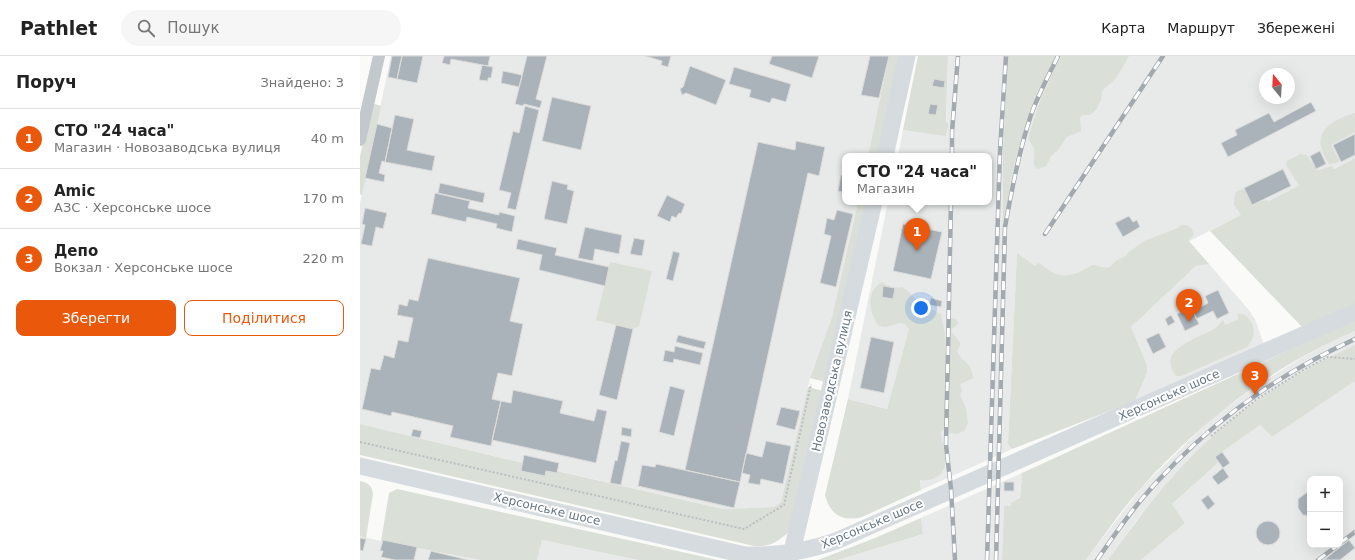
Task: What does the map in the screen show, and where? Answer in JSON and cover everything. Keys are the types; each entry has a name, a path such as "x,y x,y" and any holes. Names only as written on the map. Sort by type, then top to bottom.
{"main road":[{"path":"886,153 907,56"},
{"name":"Новозаводська вулиця","path":"791,556 873,205"},
{"name":"Херсонське шосе","path":"360,466 745,555 791,556 836,540 1355,312"}],"street":[{"path":"360,140 379,56"}],"path":[{"path":"1211,436 1257,399 1305,369 1328,357 1355,359"},
{"path":"360,442 744,529 784,505 811,384"}],"shaded area":[{"path":"391,56 889,56 869,153 842,153 842,205 857,205 832,317 810,378 781,502 774,507 723,509 558,471 557,473 545,476 521,471 522,463 360,424 360,203"},
{"path":"889,56 900,56 878,153 869,153"},
{"path":"918,56 948,56 946,122 948,125 946,136 903,130"},
{"path":"948,56 1355,56 1355,158 1076,298 1017,253 1008,444 1012,449 921,490 910,326 887,409 848,399 887,205 992,205 992,153 899,153 903,130 946,135"},
{"path":"1008,56 1056,56 1034,103 1013,168 1003,242 1003,152"},
{"path":"1061,56 1129,56 1116,78 1102,91 1101,100 1096,110 1090,115 1083,115 1080,118 1081,131 1067,137 1058,150 1051,156 1046,166 1038,169 1034,165 1034,149 1029,135 1041,98"},
{"path":"375,104 381,106 362,195 360,194 360,157 371,107"},
{"path":"1355,113 1355,132 1331,145 1339,160 1338,163 1329,164 1323,154 1321,145 1321,137 1324,131 1337,120"},
{"path":"1300,154 1307,155 1317,170 1332,166 1334,169 1355,158 1355,305 1303,328 1210,231 1241,215 1234,205 1235,193 1239,190 1242,189 1247,191 1257,203 1266,200 1269,201 1300,185 1286,165 1287,161"},
{"path":"857,205 865,205 825,382 810,378 832,317"},
{"path":"1181,225 1188,226 1193,231 1193,236 1189,239 1189,241 1209,264 1196,266 1131,327 1147,365 1147,373 1135,401 1012,449 1008,444 1017,253 1035,266 1038,263 1055,274 1070,275 1093,265 1106,268 1110,267 1117,260 1126,256 1144,241 1178,228"},
{"path":"610,262 652,271 639,326 633,329 596,320"},
{"path":"1209,264 1248,309 1255,319 1264,345 1135,401 1147,373 1147,365 1131,327 1196,266"},
{"path":"882,282 892,287 902,287 920,304 936,311 941,315 945,334 945,426 944,430 941,431 941,437 945,461 942,472 938,476 929,480 920,480 921,490 862,517 843,518 830,508 825,495 848,399 887,409 909,329 905,324 900,323 886,327 879,326 876,321 870,303 873,291"},
{"path":"1237,314 1247,317 1253,326 1253,337 1247,347 1181,376 1176,376 1171,367 1171,359 1175,352 1189,341 1214,329 1223,320 1225,325 1239,319"},
{"path":"949,319 956,319 958,322 957,325 951,330 960,343 957,351 969,365 973,378 960,384 962,391 960,395 966,408 968,423 965,430 957,434 950,433 948,424"},
{"path":"1355,320 1355,331 1325,345 1267,378 1213,418 1188,440 1134,496 1086,560 1002,560 1004,506 1011,506 1011,503 1020,498 1022,473"},
{"path":"1355,331 1355,345 1306,370 1258,400 1212,437 1177,473 1136,521 1108,560 1086,560 1141,488 1212,418 1251,390 1296,361 1331,341"},
{"path":"1355,345 1355,381 1272,437 1260,425 1215,457 1218,463 1172,504 1185,523 1141,560 1108,560 1164,487 1194,454 1228,423 1258,400 1305,370"},
{"path":"1355,381 1355,560 1141,560 1185,523 1172,504 1218,463 1215,457 1260,425 1272,437"},
{"path":"808,387 823,391 790,531 777,541 765,546 754,546 360,455 360,424 523,463 521,471 544,476 546,471 557,473 557,471 723,509 774,507 781,502"},
{"path":"1022,473 1019,505 1004,507 1002,560 838,560 923,534 921,518"},
{"path":"360,481 372,488 373,494 366,538 360,536"},
{"path":"397,489 718,560 638,560 542,540 537,560 480,560 381,541 389,493"},
{"path":"921,518 923,534 838,560 818,560 875,538"},
{"path":"360,536 381,541 480,560 360,560"},
{"path":"542,540 638,560 537,560"}],"building":[{"path":"392,56 402,56 397,79 388,77"},
{"path":"402,56 423,56 417,83 397,79"},
{"path":"444,56 490,56 488,66 451,59 450,65 442,63"},
{"path":"527,56 547,56 536,99 542,101 540,108 524,104 523,106 515,104"},
{"path":"645,56 671,56 668,67 661,65 662,61"},
{"path":"772,56 819,56 812,78 769,64"},
{"path":"870,56 889,56 879,98 861,95"},
{"path":"482,65 493,67 491,78 488,78 488,81 479,80"},
{"path":"690,66 726,80 716,105 686,93 682,95 680,89 683,87"},
{"path":"734,67 791,84 786,102 772,98 770,103 749,97 751,90 729,84"},
{"path":"503,71 522,75 519,87 501,83"},
{"path":"934,79 945,81 944,88 932,86"},
{"path":"552,97 591,106 581,150 542,141"},
{"path":"1311,102 1316,111 1228,157 1221,143 1237,135 1235,130 1269,113 1274,122"},
{"path":"930,104 938,105 936,115 928,114"},
{"path":"525,106 539,110 516,210 507,208 511,193 499,190 513,131 519,133"},
{"path":"395,115 414,119 407,150 435,156 432,171 385,162"},
{"path":"377,124 392,128 385,162 382,161 379,173 385,175 384,182 365,178"},
{"path":"1355,134 1355,155 1341,162 1333,145"},
{"path":"796,141 825,147 819,176 808,173 740,482 685,470 758,142 795,150"},
{"path":"1320,151 1326,164 1316,169 1310,156"},
{"path":"1283,169 1291,186 1252,205 1244,188"},
{"path":"841,175 842,192 838,191"},
{"path":"552,181 568,185 567,189 574,191 567,224 544,219"},
{"path":"440,183 485,193 483,203 438,193"},
{"path":"435,193 470,201 468,208 499,215 499,212 515,216 512,232 496,228 497,224 467,217 466,222 431,214"},
{"path":"667,195 685,204 681,214 679,213 676,218 672,216 670,222 657,216"},
{"path":"365,208 387,213 383,229 376,227 372,246 361,244 365,225 362,224"},
{"path":"837,210 853,214 836,287 820,283 831,236 824,234 827,218 834,220"},
{"path":"1129,216 1133,222 1137,220 1140,227 1123,237 1115,223"},
{"path":"903,224 942,232 931,279 893,271"},
{"path":"585,227 622,235 619,254 595,249 593,261 578,258"},
{"path":"634,238 645,240 642,256 630,254"},
{"path":"518,239 557,248 555,255 609,267 605,286 539,270 542,255 516,249"},
{"path":"673,251 680,253 673,281 666,279"},
{"path":"428,258 520,278 510,321 523,324 512,376 498,373 492,399 501,401 491,446 450,437 453,426 392,412 391,416 362,409 371,368 380,370 384,355 394,358 398,340 408,342 413,318 397,315 399,304 407,306 409,299 418,301"},
{"path":"883,286 895,288 893,299 882,297"},
{"path":"1218,290 1229,313 1217,319 1213,311 1196,319 1193,311 1208,303 1205,296"},
{"path":"931,298 942,301 941,307 929,305"},
{"path":"1191,307 1199,324 1185,331 1177,314"},
{"path":"1171,315 1175,322 1168,326 1165,319"},
{"path":"616,325 633,329 617,400 599,395"},
{"path":"1159,333 1166,347 1153,354 1146,339"},
{"path":"678,335 706,342 704,349 676,342"},
{"path":"871,337 894,342 884,393 860,388"},
{"path":"675,346 703,353 700,365 674,359 673,363 663,361 665,350 674,352"},
{"path":"670,386 685,390 674,436 659,432"},
{"path":"513,390 563,401 560,413 594,421 597,409 607,411 596,463 492,440 501,401 511,403"},
{"path":"781,407 800,411 795,430 776,425"},
{"path":"622,427 632,429 631,437 621,435"},
{"path":"413,429 422,431 420,438 411,436"},
{"path":"621,441 630,443 621,485 610,483"},
{"path":"766,441 791,446 783,484 761,479 760,485 748,483 750,475 742,473 746,453 762,457"},
{"path":"1222,452 1230,463 1223,468 1215,457"},
{"path":"524,455 559,463 557,473 546,471 545,476 521,471"},
{"path":"656,464 740,482 734,508 638,486 642,465 655,467"},
{"path":"1223,468 1229,477 1218,485 1212,477"},
{"path":"1004,482 1014,482 1014,491 1004,491"},
{"path":"1307,493 1307,516 1303,515 1298,508 1298,499"},
{"path":"1208,495 1215,504 1208,510 1201,500"},
{"path":"1268,521 1273,522 1279,528 1279,538 1273,544 1268,545 1263,544 1257,538 1256,533 1257,528 1263,522"},
{"path":"360,538 366,539 363,551 360,550"},
{"path":"383,540 417,547 414,560 395,560 381,557 383,551 380,551"},
{"path":"1349,540 1355,548 1340,560 1324,560 1339,548 1343,548 1343,545"},
{"path":"431,551 468,560 428,560"}],"railway":[{"path":"952,153 952,132 958,56"},
{"path":"987,560 1000,151 1006,56"},
{"path":"996,560 1005,227 1016,170 1031,115 1058,56"},
{"path":"1045,234 1163,56"},
{"path":"951,205 946,445 951,489 955,560"},
{"path":"1097,560 1151,488 1195,443 1216,425 1237,408 1282,378 1305,364 1355,339"},
{"path":"1343,541 1355,532"},
{"path":"1318,560 1334,548"}],"place":[{"name":"СТО \"24 часа\"","path":"917,251"},
{"name":"Amic","path":"1189,322"},
{"name":"Депо","path":"1255,395"}]}
